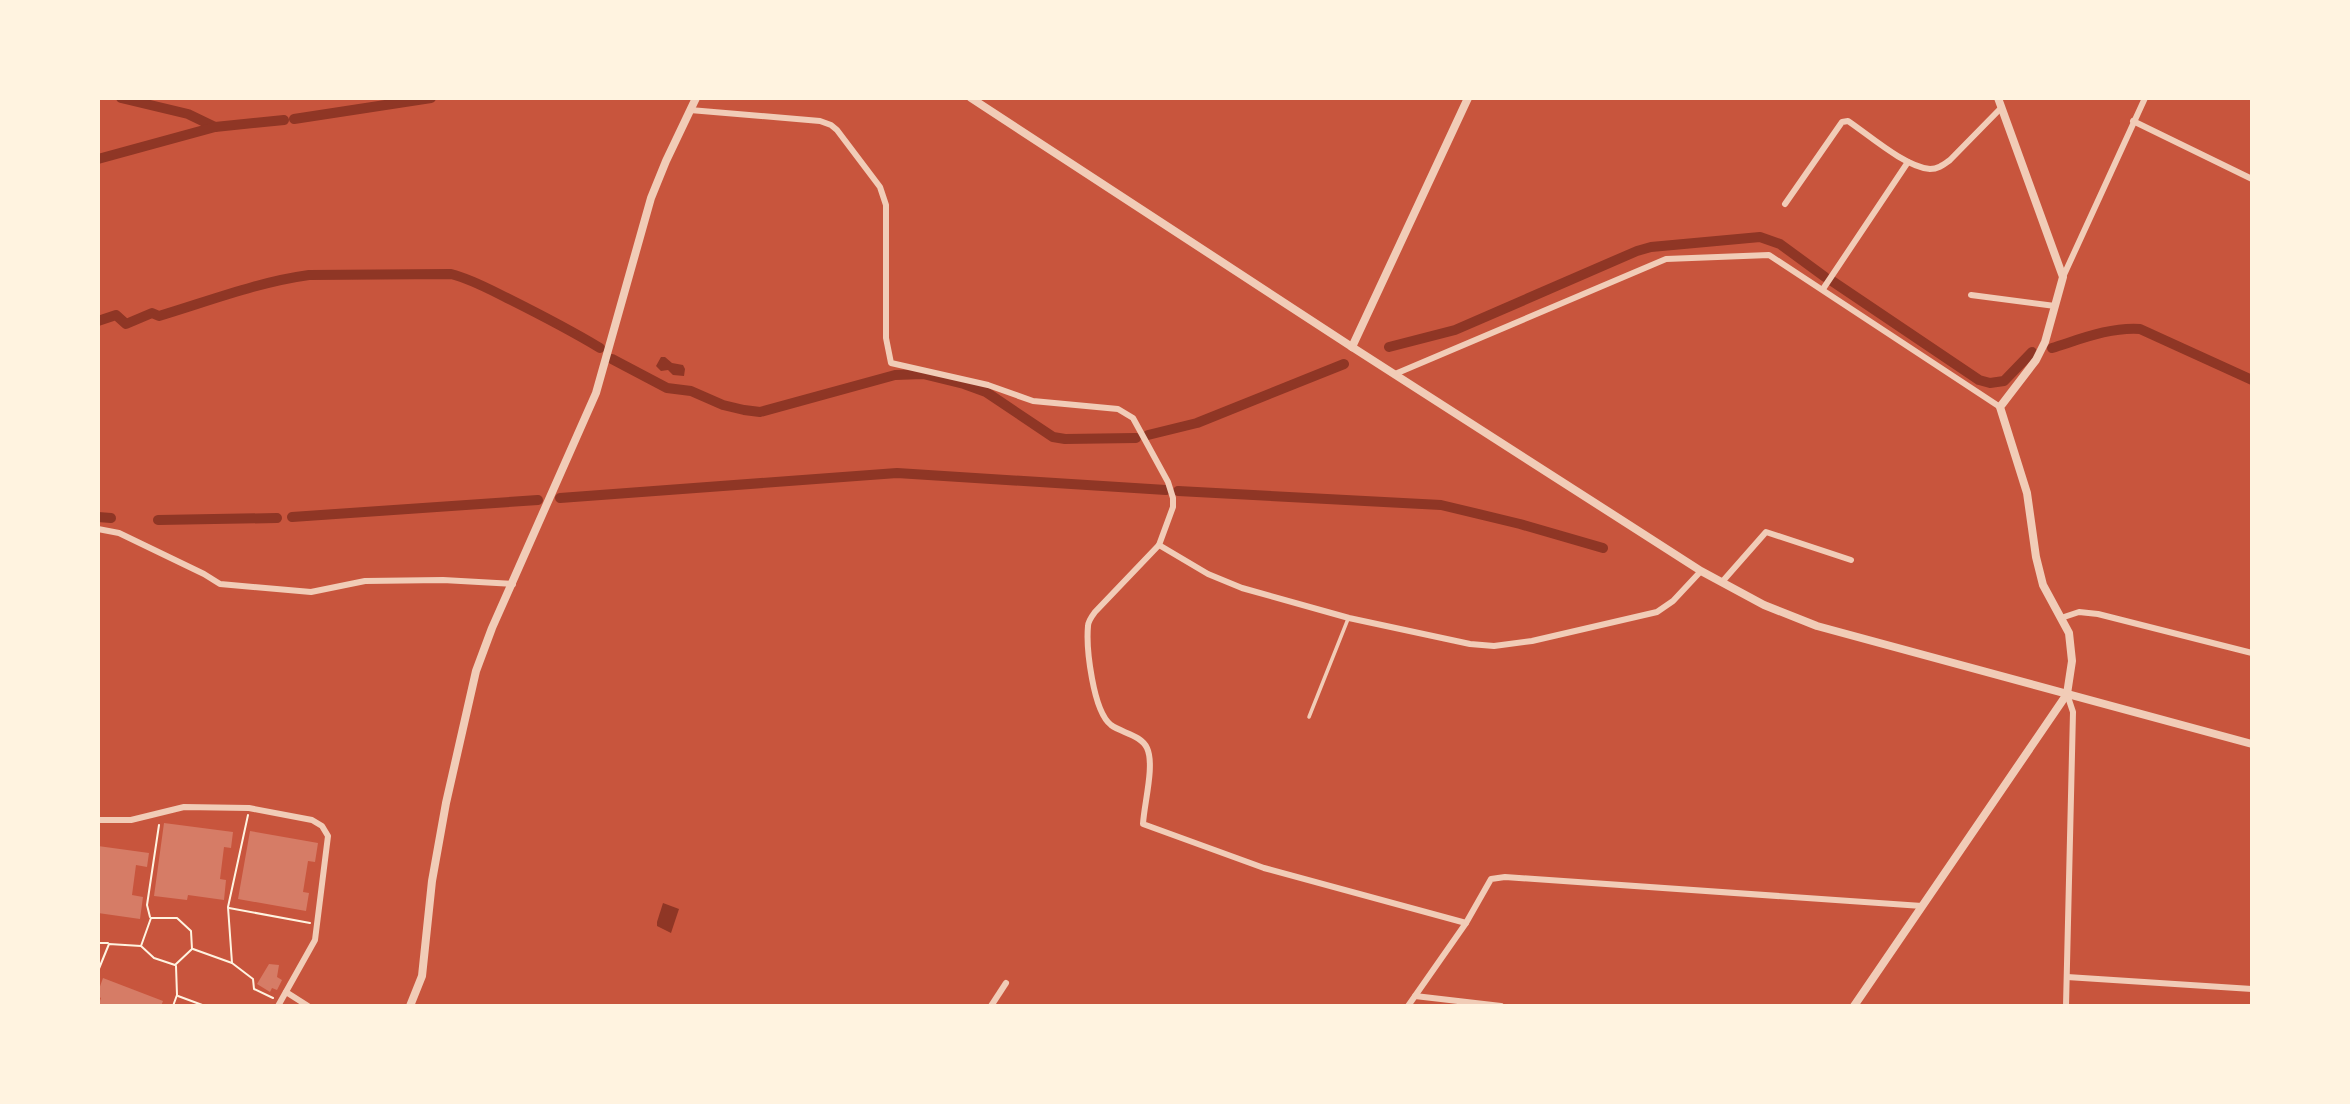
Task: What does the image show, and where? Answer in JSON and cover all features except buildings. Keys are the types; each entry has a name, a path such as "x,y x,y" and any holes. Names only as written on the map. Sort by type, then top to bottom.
{"street":[{"path":"410,1006 422,976 432,881 464,718 476,671 492,628 596,393 651,198 696,98"},
{"path":"971,98 1701,571 1764,605 1817,626 2252,744"},
{"path":"1352,347 1468,98"},
{"path":"1998,98 2063,277"},
{"path":"2000,407 2036,360 2045,342 2063,277 2145,98"},
{"path":"1785,204 1842,122 1848,121 1908,162 1929,169 1940,168 2001,108"},
{"path":"690,110 820,121 836,130 880,187 886,205 886,338 891,363 988,385 1033,401 1118,409 1129,414 1168,482 1173,507 1159,545 1087,623 1089,662 1102,713 1110,724 1147,746 1149,768 1143,824 1264,868 1466,923"},
{"path":"2133,121 2252,179"},
{"path":"1823,289 1908,162"},
{"path":"1395,374 1666,259 1769,255 2000,407 2027,493 2043,585 2069,633 2072,661 2067,694 1854,1006"},
{"path":"1971,295 2056,306"},
{"path":"98,529 119,533 220,584 311,592 365,581 443,580 513,584"},
{"path":"1722,582 1766,532 1851,560"},
{"path":"1159,545 1208,574 1242,588 1349,618 1470,644 1494,646 1532,641 1657,611 1673,601 1701,571"},
{"path":"2061,618 2079,612 2098,614 2252,653"},
{"path":"2066,1006 2073,712 2067,694"},
{"path":"98,820 131,820 184,807 249,808 293,814 322,826 328,836 314,940 279,1004"},
{"path":"1408,1006 1466,923 1491,879 1505,877 1922,906"},
{"path":"2067,977 2252,989"},
{"path":"991,1006 1006,983"},
{"path":"286,992 308,1006"},
{"path":"1415,996 1501,1006"}],"lane":[{"path":"1309,717 1349,618"}],"path":[{"path":"232,963 228,907 249,808"},
{"path":"141,946 151,918 147,905 159,825"},
{"path":"228,907 317,924"},
{"path":"151,918 177,918 191,931 192,949 176,965 177,995 173,1006"},
{"path":"98,943 141,946 154,958 176,965"},
{"path":"98,971 109,944"},
{"path":"192,949 232,963 253,979 254,989 279,1004"},
{"path":"177,995 205,1006"}],"shaded area":[{"path":"661,357 683,365 684,376 673,375 668,370 661,371 656,366"},
{"path":"663,903 679,909 671,933 657,926"}],"waterway":[{"path":"121,98 188,114 215,127"},
{"path":"294,119 431,98"},
{"path":"98,159 215,127 284,120"},
{"path":"1389,347 1455,330 1651,247 1760,237 1780,244 1825,277"},
{"path":"98,321 116,315 126,324 152,313 159,316 252,287 309,275 451,274 473,281 600,348"},
{"path":"1832,281 1979,380 1990,383 2004,381 2032,352"},
{"path":"2052,348 2107,332 2140,329 2252,380"},
{"path":"612,359 667,388 691,391 723,405 760,412 895,375 923,374 986,392 1053,437 1136,438"},
{"path":"1148,435 1197,423 1344,364"},
{"path":"560,498 897,473 1166,490"},
{"path":"1178,491 1441,505 1603,548"},
{"path":"292,517 538,500"},
{"path":"98,517 111,518"},
{"path":"158,520 277,518"}]}
